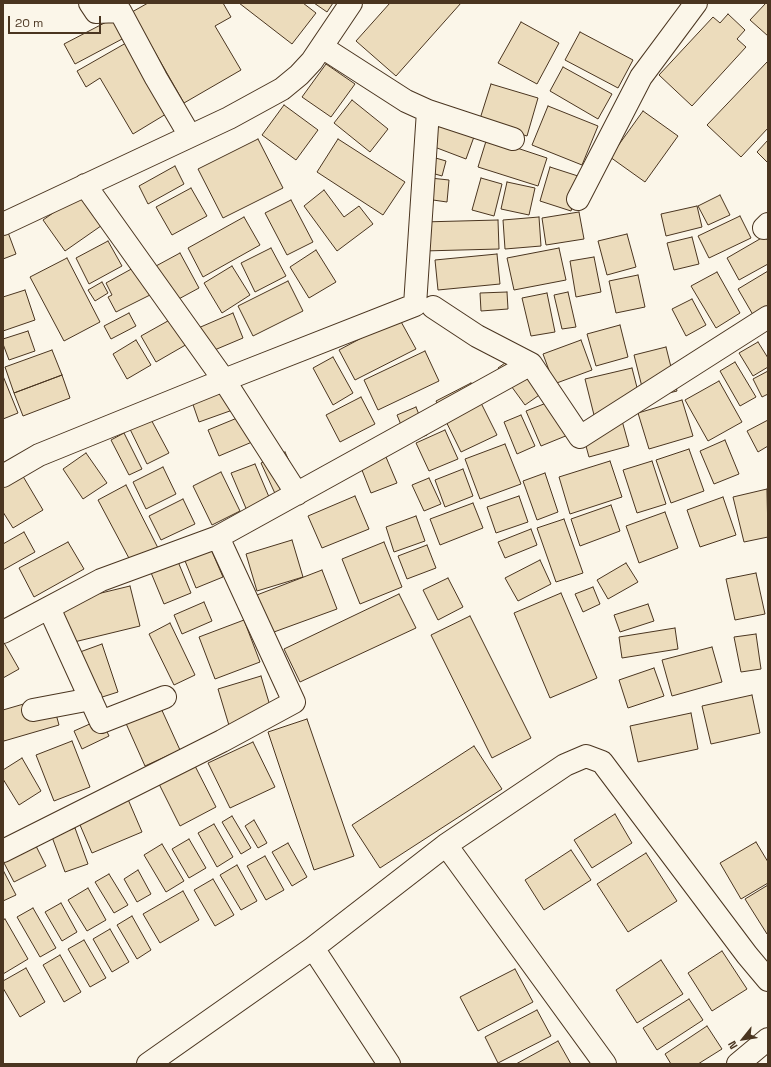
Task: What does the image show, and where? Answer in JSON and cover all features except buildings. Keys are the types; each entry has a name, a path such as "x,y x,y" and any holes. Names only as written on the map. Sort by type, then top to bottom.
{"street":[{"path":"90,3 96,12 120,11 156,78 190,136"},
{"path":"3,224 229,118 282,89 299,76 308,66 351,3"},
{"path":"578,199 641,77 696,3"},
{"path":"322,47 406,101 428,111 513,139"},
{"path":"3,476 39,455 415,305 428,111"},
{"path":"86,185 224,380 297,494"},
{"path":"433,307 477,336 531,364 580,437 768,317"},
{"path":"3,632 101,580 218,537 531,364"},
{"path":"3,851 222,741 294,702 218,537"},
{"path":"48,608 101,722 165,697"},
{"path":"33,710 91,699"},
{"path":"152,1063 313,948 446,845 565,765 586,756 602,762 747,955 768,980"},
{"path":"446,845 605,1064"},
{"path":"313,948 389,1064"},
{"path":"738,1064 768,1039"}]}
